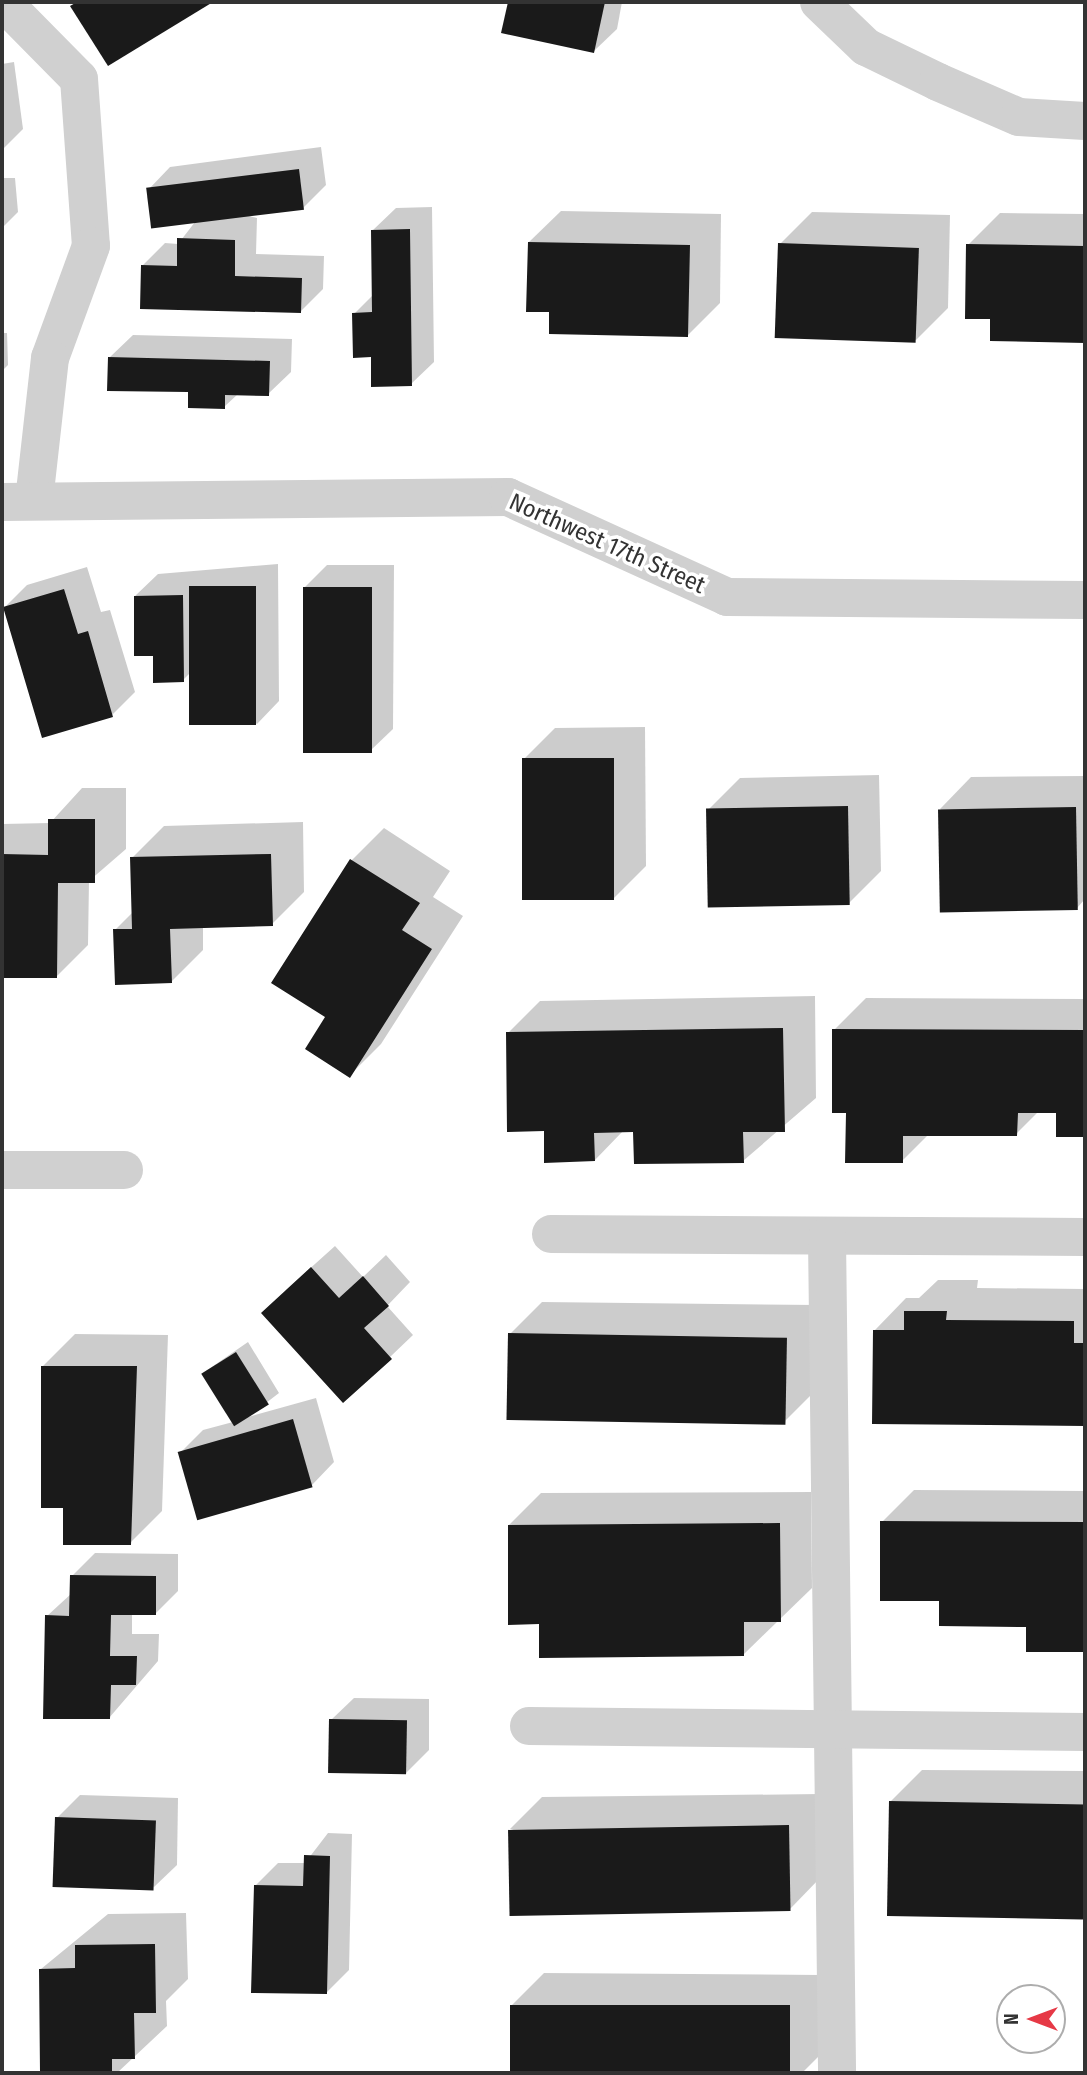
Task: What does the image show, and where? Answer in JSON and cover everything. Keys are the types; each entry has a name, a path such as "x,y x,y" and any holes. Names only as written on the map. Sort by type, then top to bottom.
{"street":[{"path":"3,2 79,79 91,246 50,358 18,501"},
{"path":"819,2 866,47 938,82 1019,117 1085,121"},
{"name":"Northwest 17th Street","path":"18,501 508,497 727,597 1085,600"},
{"path":"2,1170 124,1170"},
{"path":"551,1234 1085,1237"},
{"path":"827,1237 837,2073"},
{"path":"529,1726 832,1734 1085,1732"}],"building":[{"path":"77,2 213,2 108,66 70,6"},
{"path":"508,2 605,2 594,53 501,33"},
{"path":"299,169 304,210 151,228 146,188"},
{"path":"410,229 412,386 371,387 371,357 353,358 352,313 372,312 371,230"},
{"path":"177,238 235,240 235,276 302,278 301,313 140,309 141,265 177,266"},
{"path":"528,242 690,245 688,337 549,334 549,312 526,312"},
{"path":"778,243 919,248 916,343 775,338"},
{"path":"966,244 1085,246 1085,343 990,341 990,319 965,319"},
{"path":"108,357 270,361 269,396 225,395 225,409 188,408 188,392 107,391"},
{"path":"189,586 256,586 256,725 189,725"},
{"path":"303,587 372,587 372,753 303,753"},
{"path":"64,589 78,634 88,631 113,717 42,738 3,607"},
{"path":"183,595 184,682 153,683 153,656 134,656 134,596"},
{"path":"522,758 614,758 614,900 522,900"},
{"path":"848,806 850,905 708,907 706,808"},
{"path":"1076,807 1078,910 940,912 938,809"},
{"path":"48,819 95,819 95,883 58,883 57,978 2,978 2,854 48,855"},
{"path":"271,854 273,926 170,929 172,983 115,985 113,929 132,929 130,857"},
{"path":"350,859 420,903 402,930 432,949 350,1078 305,1049 325,1017 271,983"},
{"path":"783,1028 785,1132 743,1132 744,1163 634,1164 633,1132 594,1133 595,1161 544,1163 544,1131 507,1132 506,1032"},
{"path":"832,1029 1085,1030 1085,1137 1056,1137 1056,1113 1018,1113 1017,1136 903,1136 903,1163 845,1163 846,1113 832,1113"},
{"path":"311,1267 339,1298 363,1276 389,1306 364,1328 392,1359 343,1403 261,1313"},
{"path":"904,1311 947,1311 946,1320 1074,1321 1074,1343 1085,1343 1085,1426 872,1424 873,1330 904,1330"},
{"path":"508,1333 787,1338 785,1425 506,1420"},
{"path":"236,1352 269,1405 234,1426 201,1374"},
{"path":"41,1366 137,1366 131,1545 63,1545 63,1508 41,1508"},
{"path":"293,1419 313,1487 197,1520 178,1452"},
{"path":"880,1521 1085,1522 1085,1652 1026,1652 1026,1627 939,1626 939,1601 880,1601"},
{"path":"780,1523 781,1622 744,1622 744,1656 539,1658 539,1624 508,1625 508,1525"},
{"path":"70,1575 156,1576 156,1615 111,1615 110,1656 137,1656 136,1685 111,1685 110,1719 43,1719 45,1615 69,1616"},
{"path":"329,1719 407,1720 406,1774 328,1773"},
{"path":"889,1801 1085,1804 1083,1919 887,1916"},
{"path":"55,1817 156,1821 153,1890 53,1887"},
{"path":"789,1825 791,1911 510,1916 508,1830"},
{"path":"304,1855 330,1856 327,1994 251,1993 254,1885 303,1886"},
{"path":"155,1944 156,2013 134,2013 135,2059 112,2059 112,2073 40,2073 39,1969 75,1968 75,1945"},
{"path":"510,2005 790,2005 790,2073 510,2073"}]}
